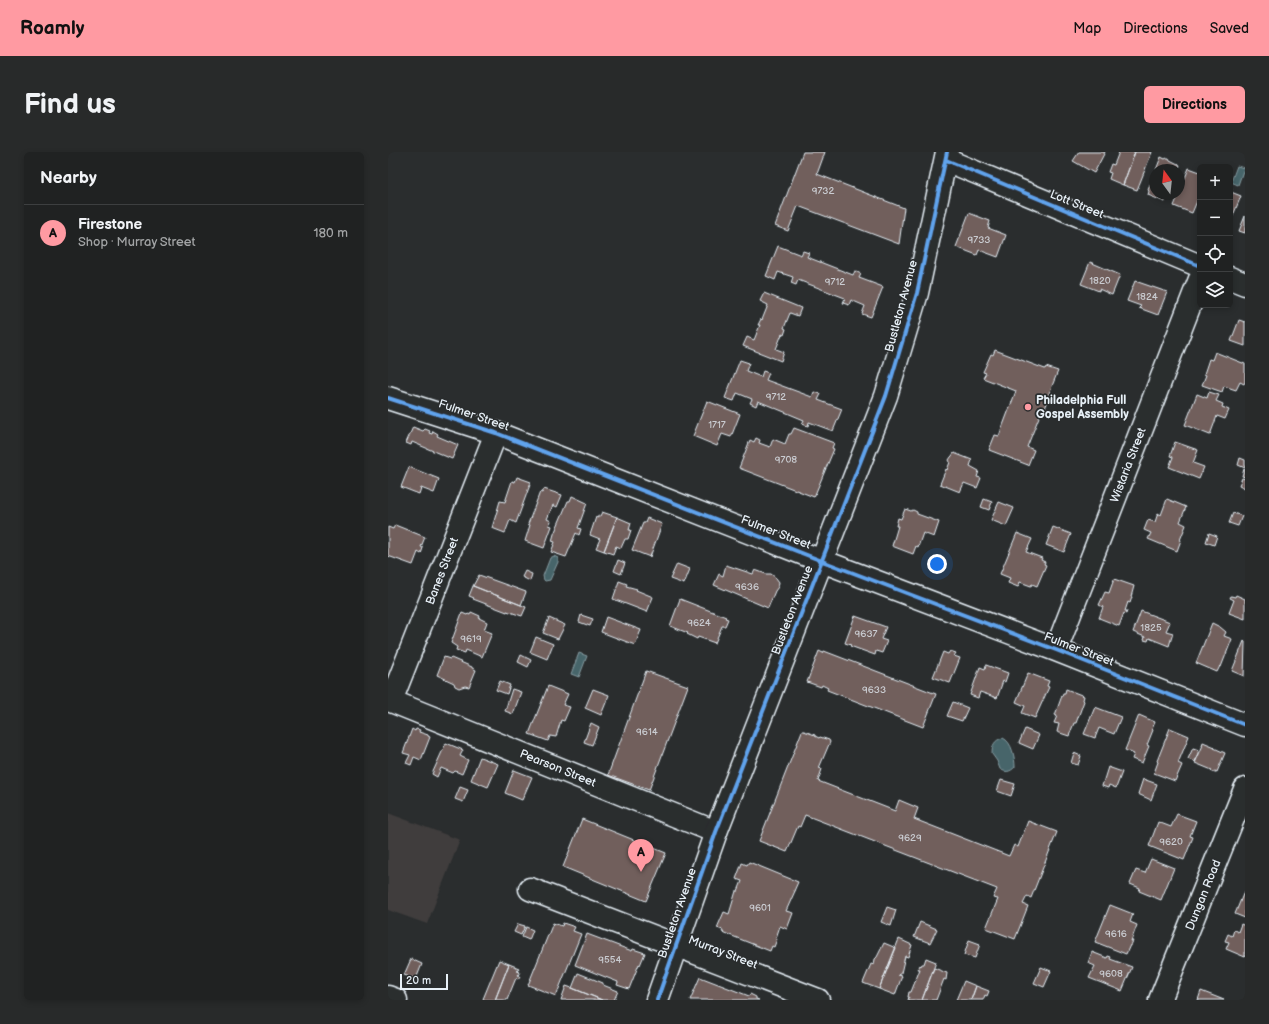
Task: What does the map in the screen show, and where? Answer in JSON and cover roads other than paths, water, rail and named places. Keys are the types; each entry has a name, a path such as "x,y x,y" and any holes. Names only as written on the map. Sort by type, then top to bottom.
{"street":[{"name":"Lott Street","path":"947,156 1197,265"},
{"name":"Bustleton Avenue","path":"657,1000 716,832 886,396 917,293 947,156"},
{"path":"1233,279 1245,284"},
{"name":"Wistaria Street","path":"1056,650 1197,287"},
{"name":"Fulmer Street","path":"388,398 496,433 822,561 1056,650 1245,725"},
{"name":"Banes Street","path":"400,704 391,701 496,433"},
{"name":"Pearson Street","path":"400,704 716,832"},
{"name":"Dungan Road","path":"1160,1000 1245,790"},
{"name":"Murray Street","path":"530,889 818,1000"},
{"path":"388,997 396,1000"}],"water":[{"path":"1237,166 1244,168 1238,185 1233,183 1233,177"},
{"path":"554,556 558,558 558,562 550,580 545,581 543,576 550,558"},
{"path":"579,653 587,656 579,677 571,674"},
{"path":"1003,738 1009,743 1014,759 1015,767 1008,771 1000,769 992,754 994,744 997,740"}],"place":[{"name":"Philadelphia Full Gospel Assembly","path":"1028,407"},
{"name":"Firestone","path":"641,872"}]}
